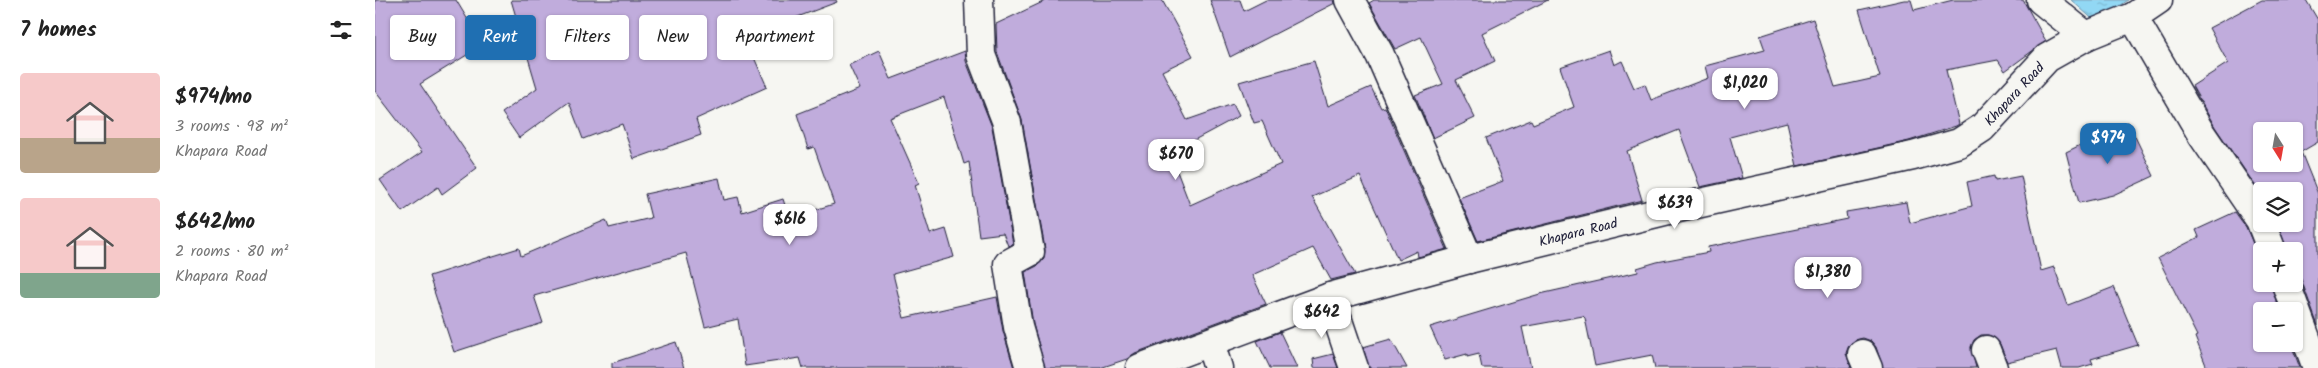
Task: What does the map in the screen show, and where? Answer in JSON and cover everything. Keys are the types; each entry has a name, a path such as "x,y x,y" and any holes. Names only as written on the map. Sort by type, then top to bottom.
{"street":[{"path":"979,0 981,55 1007,123 1030,252 1008,264 1018,327 1030,368"},
{"path":"1350,0 1380,55 1469,259"},
{"path":"2041,0 2087,36"},
{"name":"Khapara Road","path":"1141,368 1214,355 1330,297 1469,259 1669,210 1913,156 1959,143 1982,128 2047,58 2087,36 2133,17 2158,0"},
{"path":"2133,17 2202,134 2259,220 2268,242"},
{"path":"2289,292 2317,368"},
{"path":"1330,297 1354,368"}],"water":[{"path":"2071,0 2128,0 2097,23"}],"building":[{"path":"375,0 456,0 465,15 465,56 420,84 477,168 442,194 438,187 402,212 380,180 422,152 375,91"},
{"path":"511,0 836,0 837,2 803,15 717,15 717,60 755,60 767,87 696,119 701,135 634,159 622,124 583,139 569,102 519,138 502,113 537,88 529,60 536,60 536,15 515,15"},
{"path":"1047,0 1162,0 1193,56 1162,71 1187,120 1233,104 1239,116 1170,153 1190,205 1281,164 1262,121 1254,123 1239,82 1314,61 1328,106 1371,87 1381,108 1385,107 1447,249 1418,257 1417,251 1398,260 1360,176 1312,197 1355,274 1331,280 1313,248 1252,275 1266,304 1100,368 1045,368 1033,324 1025,272 1037,266 1044,259 1045,249 1022,120 997,52 996,24"},
{"path":"1210,0 1240,0 1244,11 1266,0 1334,0 1335,3 1230,57"},
{"path":"1374,0 1548,0 1482,33 1495,61 1456,80 1475,118 1433,138 1415,95 1443,84 1421,37 1395,49 1369,3"},
{"path":"1911,0 1914,10 1953,0 2023,0 2046,41 2005,71 1998,60 1946,70 1959,124 1956,126 1909,141 1797,166 1787,122 1730,137 1742,178 1700,187 1679,130 1627,151 1642,200 1478,241 1459,198 1503,181 1486,138 1531,120 1533,124 1574,107 1560,67 1609,50 1614,65 1622,61 1634,88 1645,84 1651,100 1708,78 1705,66 1765,50 1760,36 1813,19 1835,87 1880,77 1859,10"},
{"path":"2262,0 2306,0 2318,20 2318,142 2303,151 2303,122 2253,122 2253,172 2303,172 2303,157 2318,194 2318,326 2303,285 2303,242 2284,242 2281,232 2303,232 2303,182 2253,182 2215,127 2192,86 2228,63 2209,28"},
{"path":"879,51 891,79 965,51 966,61 992,127 1013,244 1008,246 1003,233 979,236 969,162 964,164 944,97 890,118 919,183 915,185 930,234 946,229 954,257 893,274 904,318 997,297 1003,331 1014,368 803,368 800,358 745,366 738,319 705,327 686,253 534,296 543,323 454,352 429,276 519,248 521,256 606,220 609,228 651,218 645,194 719,178 724,200 738,197 742,212 783,199 789,218 834,204 814,147 808,149 797,114 860,89 849,65"},
{"path":"2128,122 2154,176 2113,195 2079,203 2066,152"},
{"path":"1994,176 1995,181 2021,176 2041,271 2054,267 2068,305 2114,287 2138,345 2091,359 2093,364 2079,368 2062,368 2057,350 2007,362 2000,344 1995,338 1988,335 1981,335 1974,340 1971,347 1976,368 1883,368 1876,347 1871,341 1863,338 1855,340 1849,345 1846,353 1851,368 1655,368 1652,355 1595,366 1583,316 1522,327 1531,368 1482,368 1479,354 1467,357 1467,354 1445,360 1430,327 1540,294 1638,272 1637,268 1657,262 1709,252 1708,247 1847,219 1846,212 1906,202 1910,223 1972,206 1967,182"},
{"path":"2235,212 2246,227 2253,243 2253,292 2273,292 2276,302 2253,302 2253,352 2294,352 2300,368 2207,368 2195,337 2197,336 2158,258 2199,237 2196,230"},
{"path":"1280,332 1297,368 1270,368 1257,341"},
{"path":"1391,339 1407,368 1369,368 1363,347"},
{"path":"676,342 684,368 612,368 612,363"},
{"path":"1333,354 1338,368 1314,368 1313,359"}]}
